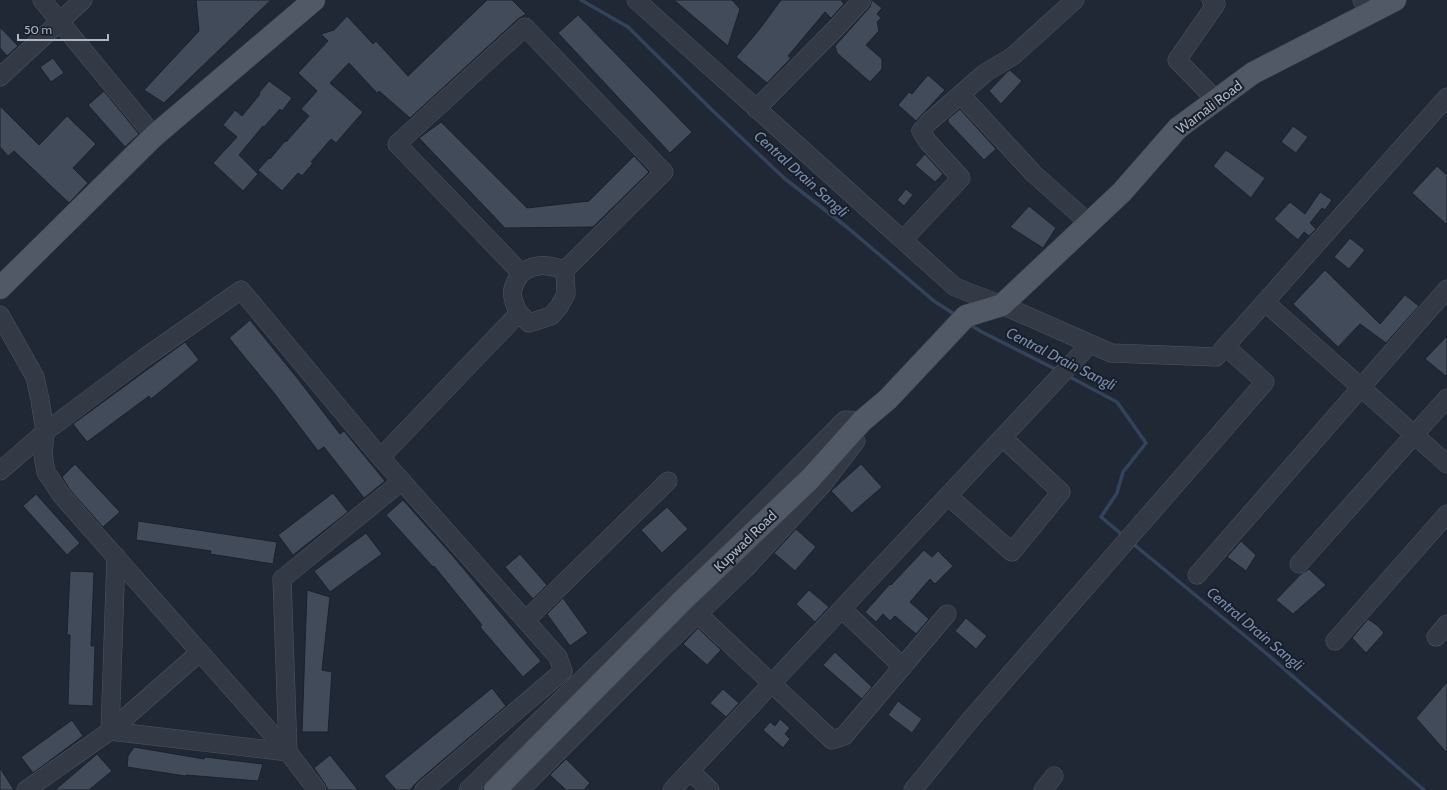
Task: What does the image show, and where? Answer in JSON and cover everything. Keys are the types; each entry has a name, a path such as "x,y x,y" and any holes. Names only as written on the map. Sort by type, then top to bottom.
{"main road":[{"path":"0,288 154,136 314,0"},
{"name":"Warnali Road","path":"1002,305 1122,192 1178,128 1253,73 1366,6 1395,0"},
{"name":"Kupwad Road","path":"496,790 684,599 810,479 862,421 888,399 966,316 1002,305"}],"street":[{"path":"42,0 154,136"},
{"path":"0,77 83,0"},
{"path":"636,0 955,287 1002,305 1111,353 1216,357 1447,97"},
{"path":"756,109 862,0"},
{"path":"903,240 961,178 928,142 921,131 929,122 985,74 1013,56 1075,0"},
{"path":"1216,1 1177,60 1216,100"},
{"path":"521,273 397,144 525,27 664,172 565,270 566,294 550,316 529,323 519,313 513,302 513,285 521,273 530,267 545,264 565,270"},
{"path":"961,95 1034,174 1089,223"},
{"path":"1197,575 1447,289"},
{"path":"0,471 44,432 144,358 241,290 381,457 558,657 563,671 581,682"},
{"path":"1265,302 1447,464"},
{"path":"381,457 519,313"},
{"path":"0,315 35,377 40,400 44,432 43,455 46,472 62,496 288,752 317,790"},
{"path":"672,790 1090,344"},
{"path":"913,790 971,719 1264,382 1226,346"},
{"path":"1299,564 1447,398"},
{"path":"520,790 745,569 823,484 888,399"},
{"path":"468,790 714,552 845,420 862,421"},
{"path":"948,496 1012,552 1061,492 1003,438"},
{"path":"288,752 282,579 402,481"},
{"path":"526,620 668,481"},
{"path":"1334,641 1447,514"},
{"path":"110,731 116,556"},
{"path":"842,609 903,667"},
{"path":"698,614 832,740 844,736 947,614"},
{"path":"26,790 110,731 200,652"},
{"path":"424,790 563,671"},
{"path":"110,731 288,752"},
{"path":"478,744 496,762 516,790"},
{"path":"690,771 710,790"}],"building":[{"path":"196,0 271,0 164,103 144,90 199,31"},
{"path":"487,0 512,0 526,14 518,19 410,118 379,91 377,93 349,63 330,83 363,112 336,143 331,139 311,162 313,163 302,176 298,173 282,191 258,170 309,116 301,109 317,91 298,73 328,41 321,34 334,30 347,16 373,44 376,41 408,76"},
{"path":"674,0 732,0 740,9 728,46"},
{"path":"781,0 841,0 844,4 831,18 825,12 788,56 791,58 767,83 736,57 759,30"},
{"path":"872,0 882,8 877,14 881,18 877,22 879,31 866,45 882,59 882,69 870,82 837,53 835,46 870,7"},
{"path":"578,15 692,132 670,153 558,33"},
{"path":"0,27 18,46 7,56 0,48"},
{"path":"53,58 64,73 51,82 40,67"},
{"path":"1010,70 1022,81 1001,104 989,91"},
{"path":"928,75 945,90 916,121 898,105 909,92 912,94"},
{"path":"269,81 292,98 282,111 280,109 264,127 263,126 239,155 258,174 243,191 213,163 237,137 223,125 235,110 242,116"},
{"path":"104,91 139,134 125,147 88,105"},
{"path":"0,106 39,145 67,116 96,144 73,168 88,183 69,203 14,151 8,156 0,147"},
{"path":"960,109 996,149 984,160 948,122 948,119"},
{"path":"441,122 527,208 589,201 634,156 649,172 593,227 505,228 419,138"},
{"path":"1293,126 1308,137 1296,153 1281,142"},
{"path":"1226,150 1265,178 1251,198 1213,166"},
{"path":"925,154 943,174 935,182 915,165"},
{"path":"1437,166 1447,175 1447,225 1412,193"},
{"path":"906,189 913,195 904,206 897,200"},
{"path":"1320,192 1332,200 1325,210 1322,208 1310,223 1316,229 1309,236 1304,232 1298,240 1274,219 1290,202 1305,214"},
{"path":"1029,206 1056,228 1043,248 1010,227"},
{"path":"1350,238 1365,250 1349,269 1334,257"},
{"path":"1325,270 1380,324 1405,295 1419,306 1386,343 1360,324 1338,347 1293,304"},
{"path":"250,320 340,434 344,431 385,481 364,498 324,447 318,451 274,393 229,338"},
{"path":"1447,336 1447,377 1425,359"},
{"path":"185,342 199,360 151,399 149,396 87,442 73,424"},
{"path":"75,464 120,512 103,527 70,490 62,477"},
{"path":"861,464 882,487 852,513 831,491"},
{"path":"333,493 348,512 293,555 278,535"},
{"path":"36,494 80,543 67,555 23,506"},
{"path":"403,500 452,555 541,661 523,677 480,627 482,625 434,566 433,567 386,515"},
{"path":"667,507 688,529 662,553 641,530"},
{"path":"138,521 277,542 273,564 210,554 211,551 136,540"},
{"path":"796,529 816,547 795,571 774,553"},
{"path":"366,533 382,554 330,592 314,571"},
{"path":"1241,541 1256,555 1246,571 1227,557"},
{"path":"924,550 932,557 938,551 953,566 935,584 930,579 910,602 929,619 916,634 895,616 890,621 883,614 876,622 865,612"},
{"path":"520,554 547,585 533,599 505,567"},
{"path":"1309,569 1326,585 1293,614 1276,600 1301,574"},
{"path":"70,571 94,572 91,646 95,646 93,706 68,705 70,635 67,635"},
{"path":"307,590 330,597 322,670 332,672 328,732 302,732"},
{"path":"809,590 829,607 815,622 796,604"},
{"path":"563,598 588,633 570,646 547,614"},
{"path":"966,618 987,636 976,649 955,631"},
{"path":"1368,619 1378,626 1384,633 1366,653 1352,638"},
{"path":"698,628 721,650 707,665 683,644"},
{"path":"835,652 872,687 862,699 823,665"},
{"path":"1447,682 1447,753 1416,718"},
{"path":"492,688 506,706 417,782 410,790 396,790 384,776"},
{"path":"723,689 739,703 726,717 710,703"},
{"path":"898,701 922,719 912,733 888,715"},
{"path":"780,719 790,728 785,734 790,739 783,748 763,730 770,722 775,726"},
{"path":"72,720 83,736 33,773 21,757"},
{"path":"134,747 204,759 205,757 263,764 258,781 185,776 127,767 128,756"},
{"path":"97,754 112,771 89,790 55,790"},
{"path":"330,755 358,790 328,790 314,768"},
{"path":"566,759 590,783 584,790 566,790 550,775"},
{"path":"0,768 14,790 0,790"}],"waterway":[{"name":"Central Drain Sangli","path":"581,0 628,27 784,178 848,228 934,301 957,316"},
{"name":"Central Drain Sangli","path":"969,324 1059,371"},
{"name":"Central Drain Sangli","path":"1068,376 1117,402 1146,443 1123,472 1117,493 1101,517 1125,537"},
{"name":"Central Drain Sangli","path":"1132,543 1267,654 1424,790"}]}
